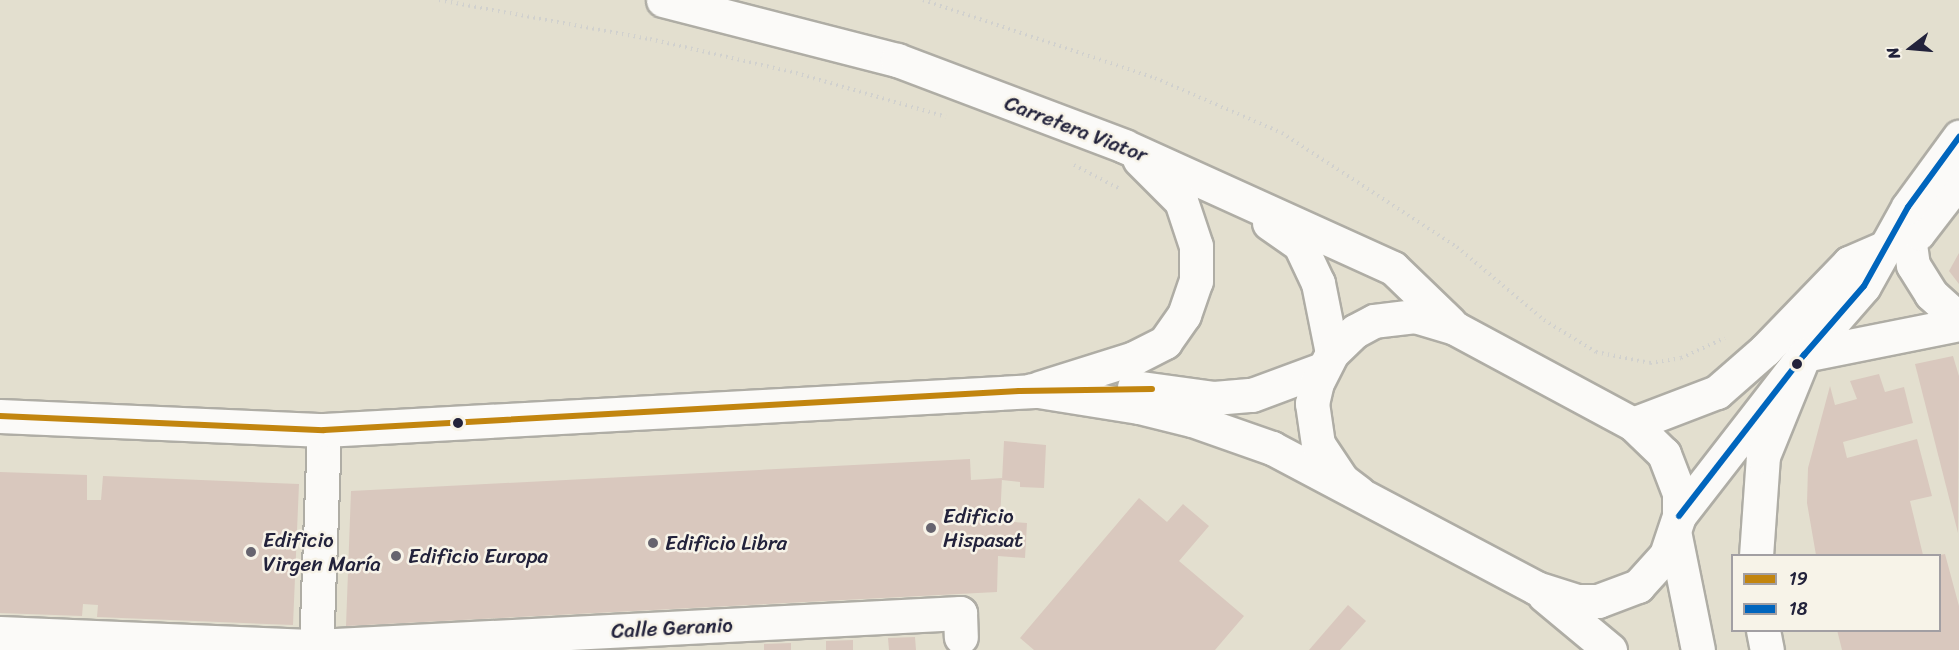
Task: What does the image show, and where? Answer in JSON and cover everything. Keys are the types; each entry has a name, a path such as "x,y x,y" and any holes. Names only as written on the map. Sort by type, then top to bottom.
{"main road":[{"name":"Carretera Viator","path":"663,0 897,60 1124,146 1393,268 1455,328"},
{"path":"1032,390 1140,407 1192,420 1272,448 1359,492 1536,588 1577,602 1618,595 1654,572 1677,526 1804,355 1899,242 1908,207 1959,137"},
{"path":"1032,390 1134,358 1165,342 1184,315 1196,281 1196,246 1180,201 1124,146"},
{"path":"1633,424 1717,392 1765,350 1849,263 1918,233 1959,180"},
{"path":"1213,185 1300,245 1318,283 1327,361 1312,403 1318,444 1342,480 1359,492"},
{"path":"1899,242 1931,294 1959,319"},
{"path":"0,416 324,430 1032,390 1143,387 1214,398 1252,394 1327,361 1355,331 1394,316 1415,316 1455,328 1633,424 1664,454 1678,493 1677,526 1698,650"},
{"path":"1804,355 1959,324"},
{"path":"1756,554 1763,456 1804,355"},
{"path":"316,648 324,430"},
{"path":"1536,588 1610,650"},
{"name":"Calle Geranio","path":"0,633 193,645 316,648 960,613 961,637"},
{"path":"1763,632 1767,650"}],"path":[{"path":"439,0 650,39 796,73 959,121"},
{"path":"923,0 1155,78 1282,133 1457,247 1544,320 1596,352 1650,363 1710,348 1735,331"},
{"path":"1065,161 1123,190"}],"building":[{"path":"1959,253 1959,284 1949,271"},
{"path":"1953,356 1959,376 1958,533 1915,364"},
{"path":"1879,374 1885,392 1904,387 1913,423 1843,442 1847,458 1917,439 1932,496 1910,501 1923,554 1816,554 1807,503 1808,468 1830,386 1835,405 1857,399 1850,381"},
{"path":"1004,441 1046,445 1044,488 1020,487 1020,482 1002,480"},
{"path":"970,459 971,480 1002,478 1000,521 1027,523 1025,558 998,556 997,592 346,626 351,491"},
{"path":"0,472 87,475 87,500 101,500 103,476 299,484 293,625 97,617 98,605 83,604 82,616 0,613"},
{"path":"1139,498 1167,522 1183,504 1209,526 1179,561 1244,616 1215,650 1034,650 1020,638"},
{"path":"1945,554 1959,606 1959,650 1842,650 1838,632 1941,632 1941,555"},
{"path":"1348,605 1366,621 1340,650 1309,650"},
{"path":"915,637 916,650 889,650 888,638"},
{"path":"853,640 853,650 826,650 826,641"},
{"path":"791,643 791,650 764,650 764,644"}],"transit line":[{"name":"18","path":"1679,516 1804,355 1864,286 1908,207 1959,137"},
{"name":"19","path":"0,416 324,430 1019,391 1152,389"}],"place":[{"name":"Edificio Hispasat","path":"931,528"},
{"name":"Edificio Libra","path":"653,543"},
{"name":"Edificio Virgen María","path":"251,552"},
{"name":"Edificio Europa","path":"396,556"}]}
